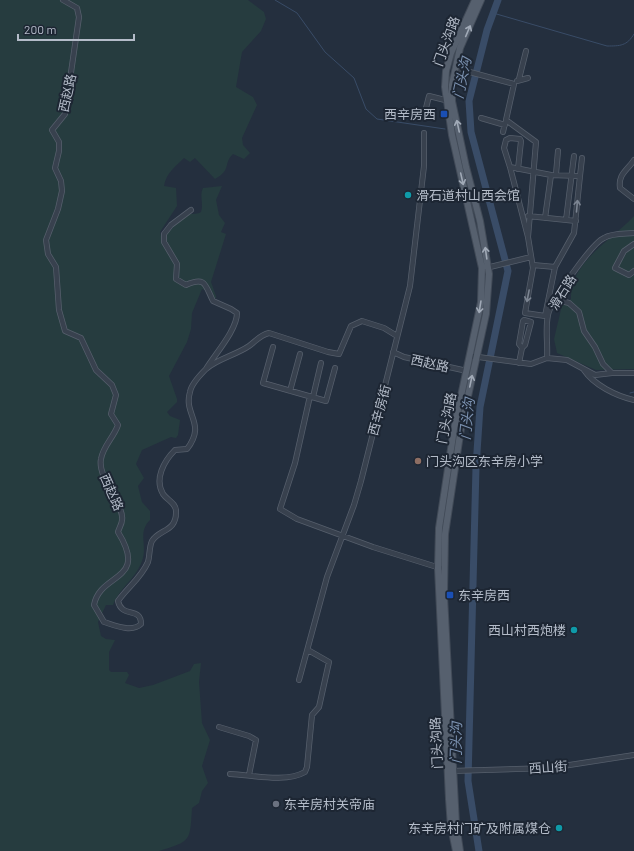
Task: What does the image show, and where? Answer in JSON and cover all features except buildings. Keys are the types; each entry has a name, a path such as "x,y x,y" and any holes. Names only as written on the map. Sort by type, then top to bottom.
{"main road":[{"name":"门头沟路","path":"441,568 450,487 477,357 485,268 452,135 449,101 445,87 446,71 458,36 475,0"},
{"name":"门头沟路","path":"449,101 460,48 481,0"},
{"name":"门头沟路","path":"460,851 451,771 439,528 454,430 467,371 477,357"},
{"name":"门头沟路","path":"451,771 451,827 456,851"}],"street":[{"name":"西赵路","path":"63,0 77,8 79,17 65,114 52,130 59,142 59,151 55,168 61,180 62,191 58,209 46,240 48,254 56,267 59,310 62,326 65,331 81,338 96,370 108,379 116,395 112,414 118,425 103,453 101,467 112,496 121,510 122,520 118,532 126,544 128,554 127,565 122,573 95,597 94,604 104,622 131,628 137,628 141,624 141,618 138,615 124,612 119,607 118,601 138,579 148,561 152,541 172,525 176,511 174,505 164,495 160,485 161,471 166,459 175,450 186,449 190,444 195,431 195,420 188,407 190,391 206,369 248,347 262,335 269,333 328,352 339,354 351,326 362,321 384,328 397,336"},
{"path":"503,132 514,84 519,79 526,51"},
{"path":"455,68 514,84"},
{"path":"519,79 528,78"},
{"path":"424,116 429,96 449,101"},
{"path":"481,118 505,122 536,142 528,237"},
{"name":"西辛房街","path":"299,680 327,578 361,481 397,336 412,268 424,166 424,133"},
{"path":"518,168 522,141 520,139 510,138 506,140 504,148 523,216 533,265 525,313 545,316 555,268 574,233 582,158"},
{"path":"545,218 558,152"},
{"path":"566,220 574,156"},
{"path":"634,160 622,173 619,181 620,188 634,199"},
{"path":"510,167 554,174 580,176"},
{"path":"191,210 171,226 164,234 164,242 177,264 176,280 186,285 197,281 203,282 207,286 213,301 231,309 236,314 237,320 206,369"},
{"path":"523,216 576,221"},
{"name":"滑石路","path":"547,358 548,313 584,256 594,245 611,235 634,234"},
{"path":"634,244 624,251 615,268 629,275 634,271"},
{"path":"485,268 532,258"},
{"path":"533,265 555,268"},
{"path":"556,300 569,304 579,312 584,331 603,364 612,373"},
{"path":"519,363 522,348 525,346 530,322 524,320 519,344 522,348"},
{"path":"273,347 263,383 326,401 335,368"},
{"name":"西赵路","path":"393,352 404,357 467,371"},
{"path":"290,391 300,354"},
{"path":"477,357 531,364 547,358 567,360 595,375 634,373"},
{"path":"321,363 295,463 280,510 297,519 342,536 406,559 441,568"},
{"path":"583,369 590,379 601,386 634,400"},
{"path":"230,774 257,777 296,776 305,772 312,715 319,707 328,662 308,650"},
{"path":"219,728 249,736 256,740 249,775"},
{"name":"西山街","path":"451,771 550,768 634,755"}],"green space":[{"path":"0,0 248,0 264,12 266,19 261,31 242,52 236,87 253,97 257,105 242,138 243,145 250,153 244,159 233,154 228,160 224,173 215,179 195,158 190,162 184,158 172,170 165,181 164,186 176,188 177,206 160,232 161,236 168,233 185,215 201,212 201,194 203,188 222,186 216,200 219,215 225,223 221,232 226,234 211,282 216,298 210,299 207,291 202,289 192,313 191,329 187,342 169,376 177,402 167,412 170,416 180,420 178,435 176,438 171,437 142,450 136,464 144,478 138,486 142,502 150,511 150,520 146,525 143,534 144,555 136,573 116,598 113,605 106,605 98,622 101,636 106,639 115,640 109,652 109,670 111,672 127,672 129,675 125,683 139,688 153,685 190,671 194,664 201,663 199,682 202,723 210,740 202,766 208,783 202,791 199,803 192,808 189,834 187,838 177,845 159,851 0,851"},
{"path":"634,216 634,369 596,370 557,353 554,339 562,305 571,299 572,286 577,274 585,263 604,243"}],"waterway":[{"path":"275,0 297,13 325,52 354,78 366,109 377,119 445,129"},
{"name":"门头沟","path":"479,851 468,781 476,467 480,407 508,271 471,132 469,101 487,30 498,0"},
{"path":"493,13 607,46 616,46 626,43 634,34"},
{"path":"630,393 634,392"}],"place":[{"name":"西辛房西","path":"444,114"},
{"name":"滑石道村山西会馆","path":"408,195"},
{"name":"门头沟区东辛房小学","path":"418,461"},
{"name":"东辛房西","path":"450,595"},
{"name":"西山村西炮楼","path":"574,630"},
{"name":"东辛房村关帝庙","path":"276,804"},
{"name":"东辛房村门矿及附属煤仓","path":"559,828"}]}
